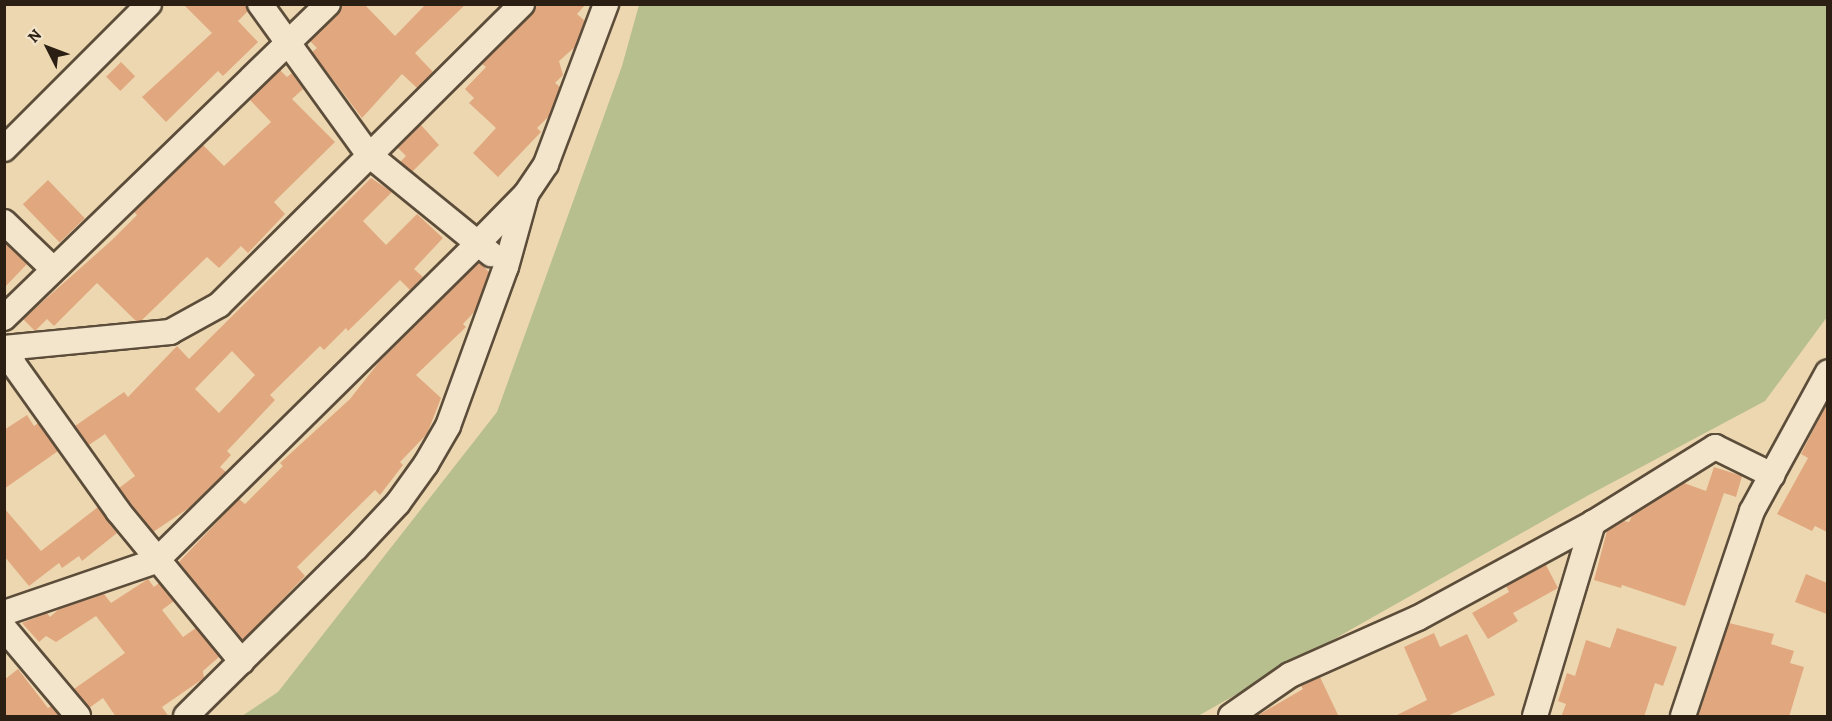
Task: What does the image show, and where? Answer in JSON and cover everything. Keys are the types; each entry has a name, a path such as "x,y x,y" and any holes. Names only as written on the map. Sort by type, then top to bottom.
{"street":[{"path":"4,149 149,4"},
{"path":"260,4 369,154 506,267"},
{"path":"4,318 52,268 328,4"},
{"path":"242,662 156,561 14,365 7,348 170,332 219,305 522,4"},
{"path":"4,613 156,561 478,243 526,194 546,164 606,4"},
{"path":"186,717 398,503 426,464 448,426 506,267 526,194"},
{"path":"4,222 52,268"},
{"path":"1683,717 1752,511 1827,372"},
{"path":"1231,717 1290,675 1418,618 1593,523 1714,447 1772,475"},
{"path":"1535,717 1593,523"},
{"path":"4,628 78,717"}],"green space":[{"path":"639,5 1827,5 1827,317 1765,401 1587,496 1198,716 242,716 278,692 497,412 622,66"}],"building":[{"path":"183,4 246,4 248,11 238,21 258,42 223,76 218,71 166,122 142,97 212,33"},
{"path":"342,4 364,4 395,36 426,4 466,4 415,53 433,72 417,88 402,74 362,118 312,52 317,48 310,41 338,14"},
{"path":"536,4 586,4 577,14 585,21 575,47 559,61 563,75 555,83 560,87 549,116 537,128 541,132 498,177 473,153 496,128 469,103 474,98 465,89 486,67 482,64 532,14"},
{"path":"121,62 135,76 120,91 106,77"},
{"path":"280,70 287,77 292,73 303,89 292,99 335,142 274,202 285,214 248,253 241,246 219,268 207,257 141,321 136,321 97,283 54,326 47,319 35,331 23,319 112,240 137,215 134,212 203,145 224,166 271,122 250,100"},
{"path":"421,125 439,145 412,172 400,162 406,156 398,148"},
{"path":"371,178 392,192 363,221 386,245 417,214 443,238 414,269 423,277 410,290 400,280 348,331 346,328 324,350 320,346 270,395 275,400 227,451 231,455 220,467 226,472 189,508 153,532 119,488 135,476 105,434 89,445 75,426 124,392 128,397 177,346 189,359","holes":["232,351 255,375 219,413 195,389"]},
{"path":"48,180 85,218 60,242 23,204"},
{"path":"4,242 27,264 4,288"},
{"path":"479,262 489,272 475,311 463,324 466,327 416,375 441,398 427,434 400,462 403,465 380,495 375,490 297,567 305,576 243,640 179,562 239,499 245,504 283,466 280,463 350,399 379,362"},
{"path":"1827,403 1827,532 1815,526 1812,531 1777,514 1808,458 1801,454"},
{"path":"27,415 34,426 38,423 58,451 4,489 4,430"},
{"path":"1714,467 1742,476 1736,497 1724,493 1685,606 1622,585 1621,588 1594,580 1607,531 1624,521 1629,522 1632,516 1684,483 1706,491"},
{"path":"98,507 117,533 82,561 79,556 62,568 59,563 29,586 4,556 4,508 41,551"},
{"path":"1546,565 1558,588 1513,613 1518,621 1488,639 1472,613 1509,592 1506,586"},
{"path":"1806,574 1827,583 1827,614 1795,602"},
{"path":"148,579 154,587 159,583 174,601 162,610 183,637 196,628 219,657 203,671 204,678 162,707 169,717 116,717 103,698 89,708 74,689 125,653 96,616 56,642 46,636 39,642 22,623 47,613 50,617 59,609 104,594 111,603"},
{"path":"1729,623 1774,634 1771,644 1794,651 1790,663 1804,667 1789,717 1698,717"},
{"path":"1617,628 1677,647 1663,686 1655,683 1644,717 1561,717 1566,704 1558,701 1567,673 1575,676 1586,640 1610,648"},
{"path":"1434,633 1440,647 1467,634 1495,695 1445,717 1393,717 1427,700 1404,647"},
{"path":"18,669 48,708 51,706 60,717 4,717 4,680"},
{"path":"1320,677 1339,717 1255,717 1303,689 1301,686"}]}
